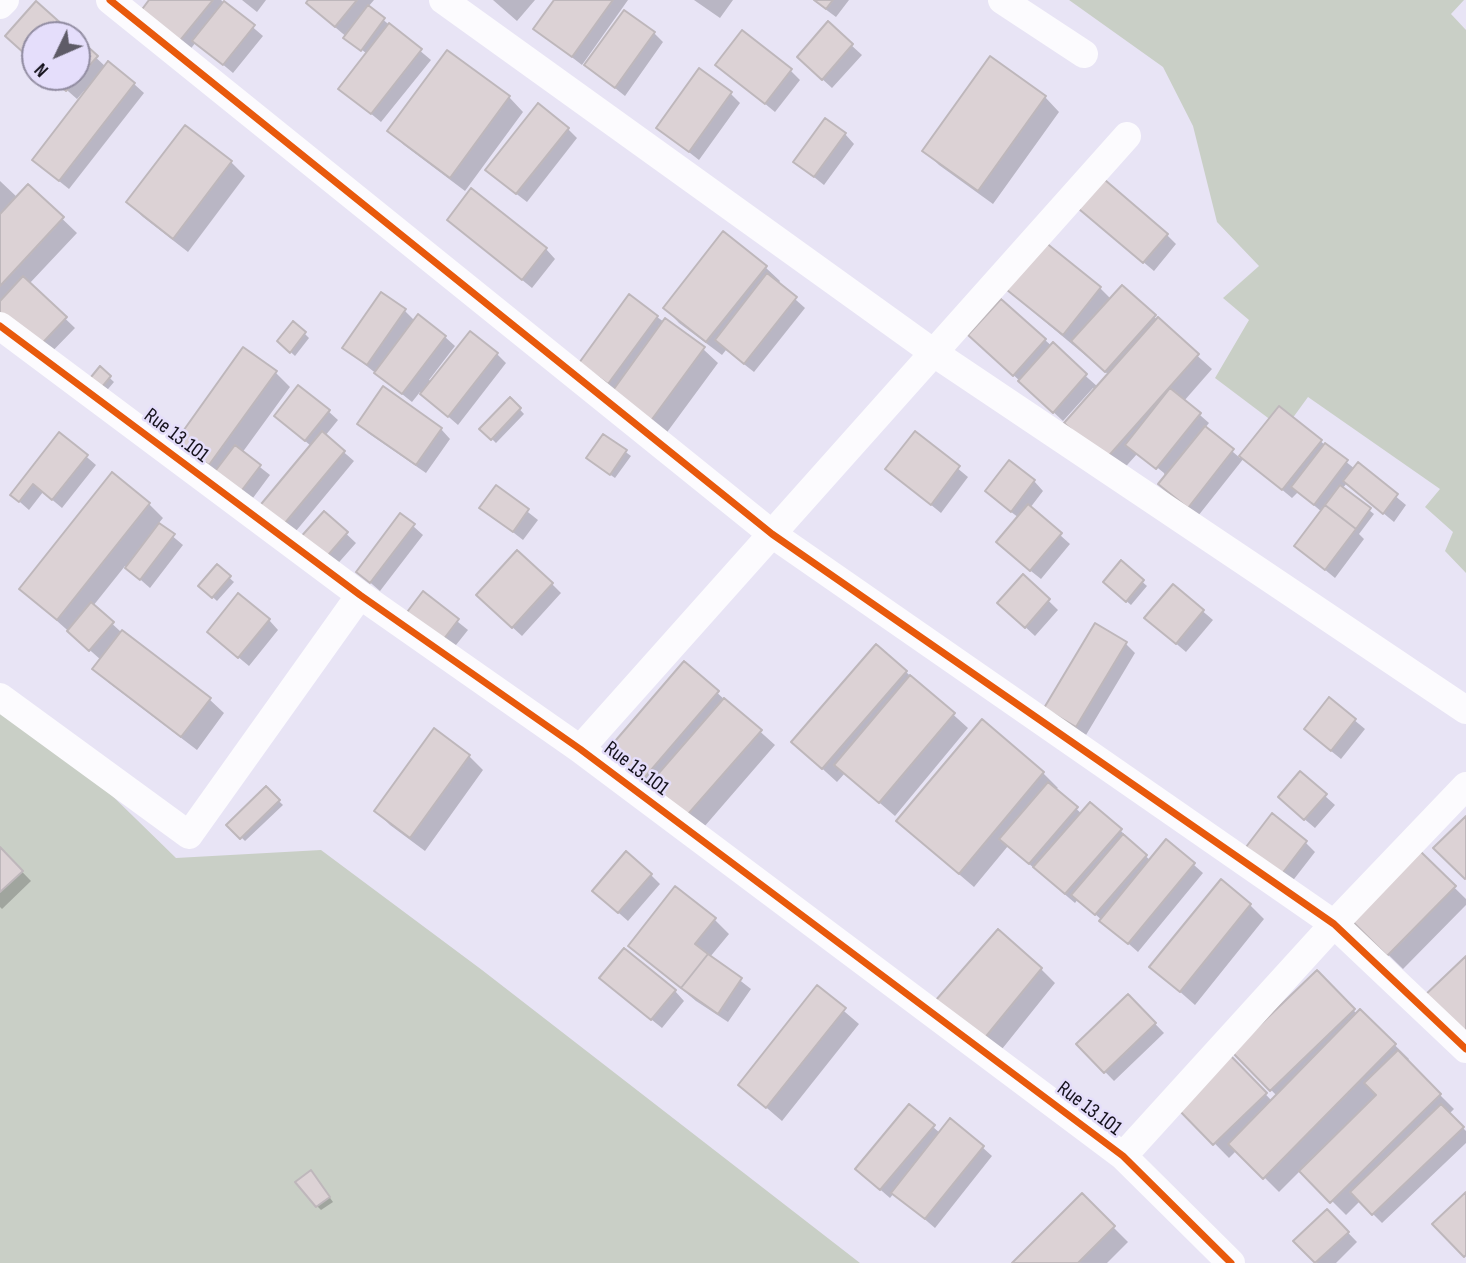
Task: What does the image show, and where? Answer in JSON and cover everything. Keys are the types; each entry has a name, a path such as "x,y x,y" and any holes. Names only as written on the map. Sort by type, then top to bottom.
{"street":[{"path":"0,5 5,0"},
{"path":"110,0 772,534 1334,924 1466,1049"},
{"path":"443,0 934,353 1466,710"},
{"path":"1002,0 1084,54"},
{"path":"580,749 1127,136"},
{"name":"Rue 13.101","path":"0,326 360,596 580,749 1123,1156 1231,1263"},
{"path":"0,697 189,835 360,596"},
{"path":"1123,1156 1334,924 1466,786"}],"shaded area":[{"path":"1069,0 1464,0 1451,14 1466,30 1466,573 1445,551 1453,532 1425,507 1440,489 1308,397 1284,430 1215,378 1249,320 1223,298 1259,266 1217,222 1193,126 1163,67"},
{"path":"13,699 176,858 321,850 482,970 860,1263 0,1263 0,704"}],"building":[{"path":"149,0 213,0 178,43 140,12"},
{"path":"308,0 357,0 335,27 306,3"},
{"path":"554,0 613,0 572,57 533,29"},
{"path":"814,0 833,0 826,9"},
{"path":"36,1 58,21 21,21 21,50 5,36"},
{"path":"224,1 255,25 223,65 192,41"},
{"path":"368,5 385,18 361,51 343,38"},
{"path":"624,10 655,32 615,88 584,65"},
{"path":"828,21 853,44 822,80 797,57"},
{"path":"389,23 422,49 371,114 338,89"},
{"path":"742,30 792,69 765,104 715,65"},
{"path":"91,50 98,56 91,64"},
{"path":"447,50 510,96 450,178 387,131"},
{"path":"990,56 1046,96 978,191 922,151"},
{"path":"108,61 135,83 59,181 32,160 85,91 91,91 91,83"},
{"path":"699,68 732,92 689,152 656,128"},
{"path":"538,103 569,128 516,194 485,170"},
{"path":"825,118 846,133 814,177 793,162"},
{"path":"185,125 232,161 173,239 126,202"},
{"path":"1098,174 1168,234 1143,263 1073,204"},
{"path":"28,184 64,217 0,286 0,214"},
{"path":"471,188 547,248 522,280 447,220"},
{"path":"723,231 767,266 706,342 663,308"},
{"path":"1045,242 1101,287 1063,335 1007,290"},
{"path":"767,273 797,297 744,364 715,340"},
{"path":"23,276 67,317 31,355 0,327 0,301"},
{"path":"1122,285 1156,315 1105,372 1071,341"},
{"path":"381,292 406,309 367,365 342,348"},
{"path":"629,294 658,316 608,384 579,363"},
{"path":"1001,299 1046,339 1013,376 968,335"},
{"path":"418,314 446,336 402,394 374,373"},
{"path":"1158,317 1199,354 1105,460 1064,423"},
{"path":"665,318 705,347 650,422 611,393"},
{"path":"293,321 306,332 290,353 277,341"},
{"path":"470,331 498,353 448,417 420,394"},
{"path":"1053,342 1087,374 1053,413 1018,381"},
{"path":"243,347 277,371 209,465 176,441"},
{"path":"100,366 111,376 98,392 87,382"},
{"path":"298,385 330,410 305,441 274,416"},
{"path":"383,386 442,428 416,465 357,424"},
{"path":"1170,388 1201,413 1156,469 1125,445"},
{"path":"510,397 521,408 491,440 479,429"},
{"path":"1279,406 1322,440 1282,490 1239,456"},
{"path":"1205,426 1234,449 1188,508 1158,484"},
{"path":"322,431 345,451 280,529 257,509"},
{"path":"915,431 960,466 931,505 885,469"},
{"path":"59,432 88,455 52,500 33,484 19,502 10,495"},
{"path":"603,434 627,450 610,475 586,458"},
{"path":"1325,443 1348,460 1314,505 1291,487"},
{"path":"235,445 261,465 239,494 213,474"},
{"path":"1009,460 1035,480 1011,512 985,491"},
{"path":"1358,462 1398,494 1383,514 1343,481"},
{"path":"112,472 150,503 57,620 19,589"},
{"path":"496,485 529,509 513,532 479,508"},
{"path":"1340,485 1371,508 1356,529 1325,505"},
{"path":"1028,504 1062,533 1030,571 996,542"},
{"path":"1325,505 1356,529 1325,570 1294,546"},
{"path":"324,511 348,532 323,561 298,540"},
{"path":"400,513 415,524 370,583 356,572"},
{"path":"159,523 175,534 140,580 125,568"},
{"path":"517,550 553,583 512,628 476,595"},
{"path":"1121,560 1144,580 1126,602 1103,582"},
{"path":"217,564 231,576 212,598 198,586"},
{"path":"1023,574 1050,599 1025,628 997,603"},
{"path":"1173,584 1204,610 1176,644 1144,618"},
{"path":"423,591 459,619 434,652 398,624"},
{"path":"238,593 270,619 238,658 207,632"},
{"path":"91,602 114,622 89,651 67,631"},
{"path":"1095,623 1127,642 1076,727 1044,708"},
{"path":"122,630 211,698 181,737 92,669"},
{"path":"876,644 907,671 822,769 791,742"},
{"path":"684,661 719,691 633,791 598,761"},
{"path":"910,675 955,713 879,803 834,765"},
{"path":"1329,697 1356,719 1331,751 1304,729"},
{"path":"724,698 762,730 675,829 638,797"},
{"path":"982,719 1044,772 959,874 896,821"},
{"path":"434,728 470,755 410,838 374,811"},
{"path":"1300,771 1327,794 1304,820 1278,797"},
{"path":"1048,782 1078,807 1029,864 999,839"},
{"path":"266,786 280,800 240,839 226,825"},
{"path":"1090,802 1122,829 1065,894 1033,867"},
{"path":"1272,813 1307,841 1281,875 1246,847"},
{"path":"1466,816 1466,878 1465,879 1433,848"},
{"path":"1123,834 1147,855 1095,915 1071,895"},
{"path":"1166,839 1195,863 1128,944 1099,921"},
{"path":"0,847 23,871 0,892"},
{"path":"626,851 652,874 618,913 592,891"},
{"path":"1420,851 1456,886 1387,956 1352,921"},
{"path":"1221,879 1251,904 1180,992 1149,967"},
{"path":"675,886 716,918 695,944 708,954 681,988 628,946"},
{"path":"998,929 1042,968 970,1056 922,1016"},
{"path":"624,948 676,990 651,1020 599,978"},
{"path":"708,954 742,978 718,1014 681,988"},
{"path":"1466,956 1466,1029 1460,1035 1423,997"},
{"path":"1317,970 1355,1009 1270,1091 1232,1052"},
{"path":"817,985 846,1008 766,1108 738,1085"},
{"path":"1128,994 1156,1023 1104,1073 1076,1044"},
{"path":"1360,1009 1396,1044 1263,1179 1228,1144"},
{"path":"1398,1050 1441,1094 1330,1203 1299,1171 1376,1095 1364,1083"},
{"path":"1226,1051 1267,1093 1213,1145 1172,1103"},
{"path":"909,1104 935,1125 880,1190 855,1169"},
{"path":"1441,1104 1464,1127 1372,1215 1350,1192"},
{"path":"950,1118 984,1146 925,1219 891,1193"},
{"path":"311,1170 330,1197 316,1207 295,1182"},
{"path":"1466,1192 1466,1255 1464,1257 1432,1224"},
{"path":"1082,1193 1115,1226 1078,1263 1012,1263"},
{"path":"1327,1209 1349,1232 1315,1263 1293,1241"}],"cycle path":[{"path":"110,0 772,534 1334,924 1466,1049"},
{"path":"0,326 360,595 580,749 1123,1156 1231,1263"}]}
